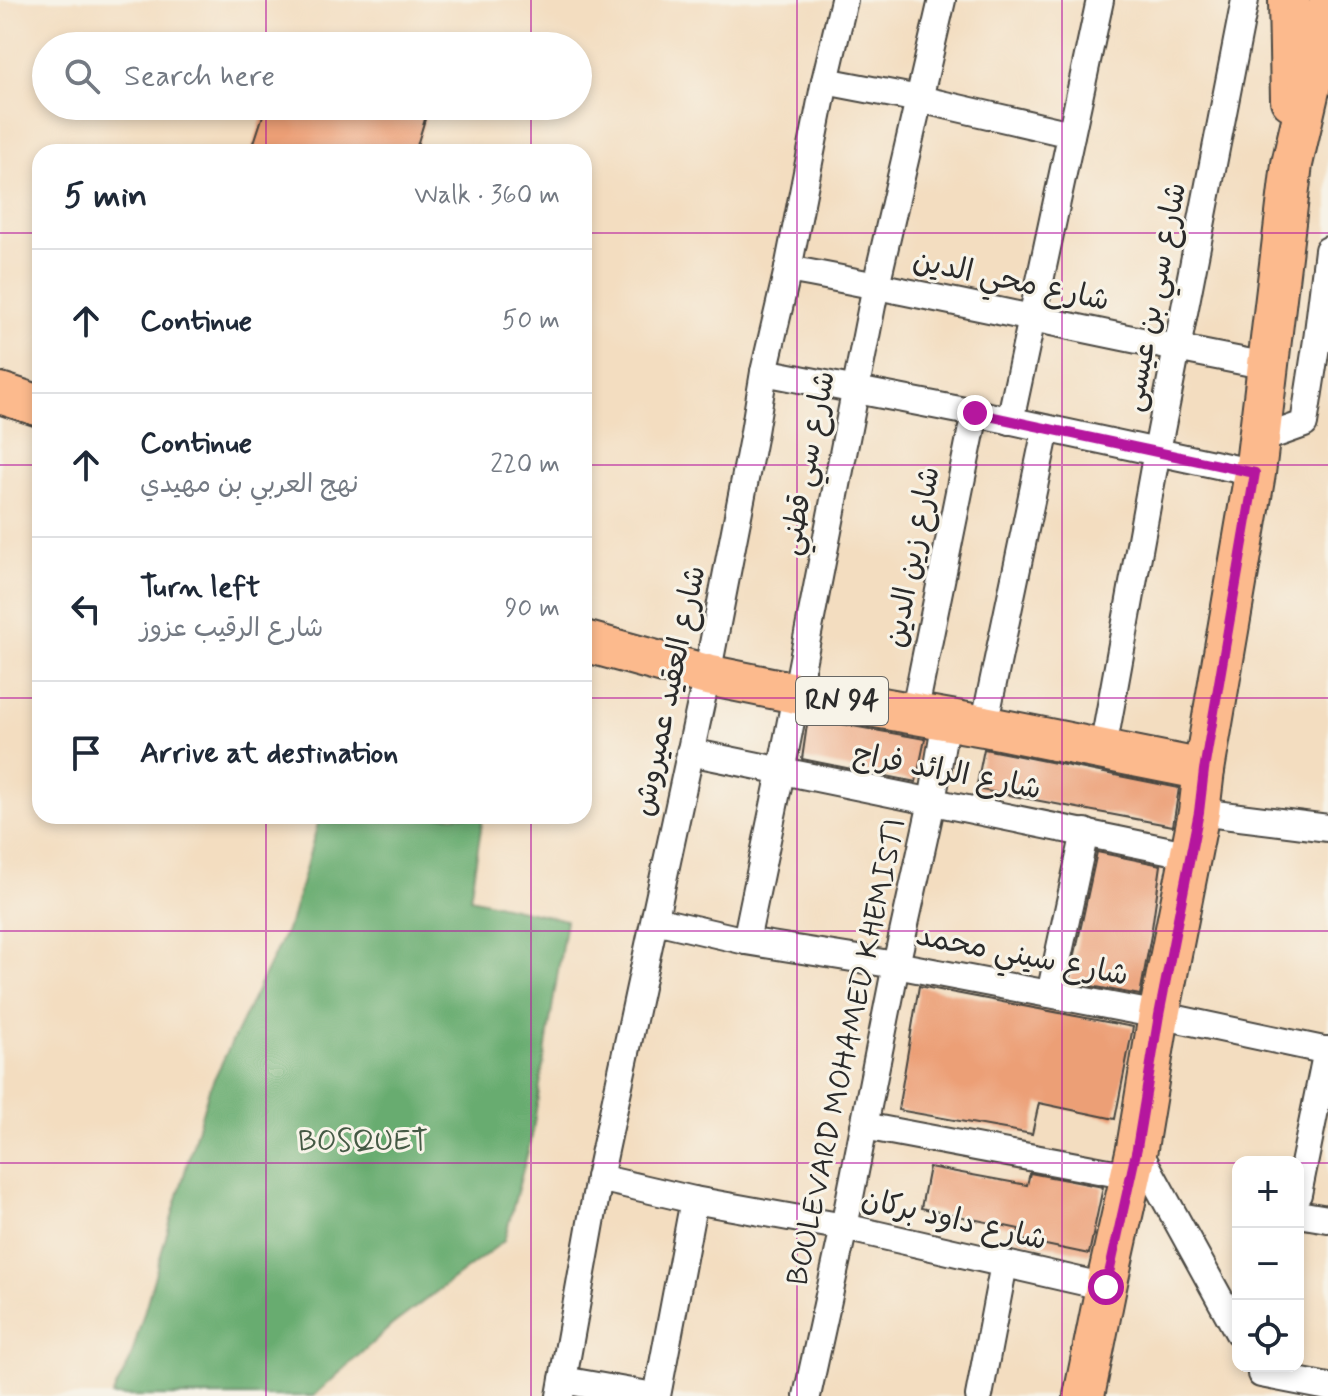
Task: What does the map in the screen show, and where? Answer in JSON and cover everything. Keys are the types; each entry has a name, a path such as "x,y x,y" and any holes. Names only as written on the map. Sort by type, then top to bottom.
{"main road":[{"path":"1289,0 1292,164"},
{"path":"1084,1396 1134,1162 1199,812 1257,457 1292,164 1328,7"},
{"path":"0,393 32,403"},
{"name":"RN 94","path":"592,643 707,675 1204,770"}],"street":[{"name":"شارع العقيد عميروش","path":"562,1388 599,1178 707,675 764,372 844,0"},
{"name":"شارع سي قطني","path":"746,941 876,285 942,0"},
{"path":"1010,421 1100,0"},
{"name":"شارع سي بن عيسى","path":"1103,749 1157,451 1245,0"},
{"path":"825,81 1071,134"},
{"path":"764,372 1157,451 1257,457 1304,424 1322,339 1328,250"},
{"name":"شارع محي الدين","path":"788,269 1268,366"},
{"name":"شارع زين الدين","path":"948,720 975,413"},
{"path":"948,720 1046,429"},
{"name":"BOULEVARD MOHAMED KHEMISTI","path":"807,1396 948,720"},
{"name":"شارع الرائد فراج","path":"690,752 1191,855"},
{"path":"1199,812 1328,828"},
{"path":"1050,994 1085,832"},
{"name":"شارع سيني محمد","path":"655,920 746,941 896,965 1327,1050"},
{"path":"1304,1164 1327,1050"},
{"path":"864,1126 1134,1162 1232,1322"},
{"name":"شارع داود بركان","path":"599,1178 694,1200 844,1227 1106,1287"},
{"path":"562,1388 656,1396 694,1200"},
{"path":"1304,1215 1328,1219"},
{"path":"979,1396 1004,1264"},
{"path":"1263,1380 1328,1387"}],"green space":[{"name":"BOSQUET","path":"318,824 482,824 470,898 566,920 532,1136 504,1241 392,1325 314,1396 112,1396 130,1361 209,1089 291,920"}],"building":[{"path":"261,120 425,120 417,144 254,144"},
{"path":"808,718 925,739 916,782 802,759"},
{"path":"984,749 1179,788 1173,826 976,789"},
{"path":"1097,852 1161,865 1140,995 1069,982"},
{"path":"919,986 1133,1027 1115,1119 1039,1103 1032,1134 898,1110"},
{"path":"929,1167 1027,1185 1030,1173 1103,1187 1089,1254 1017,1239 1019,1229 921,1208"}],"route":[{"path":"975,413 1255,473 1199,812 1159,1015 1137,1148 1106,1287"}]}
